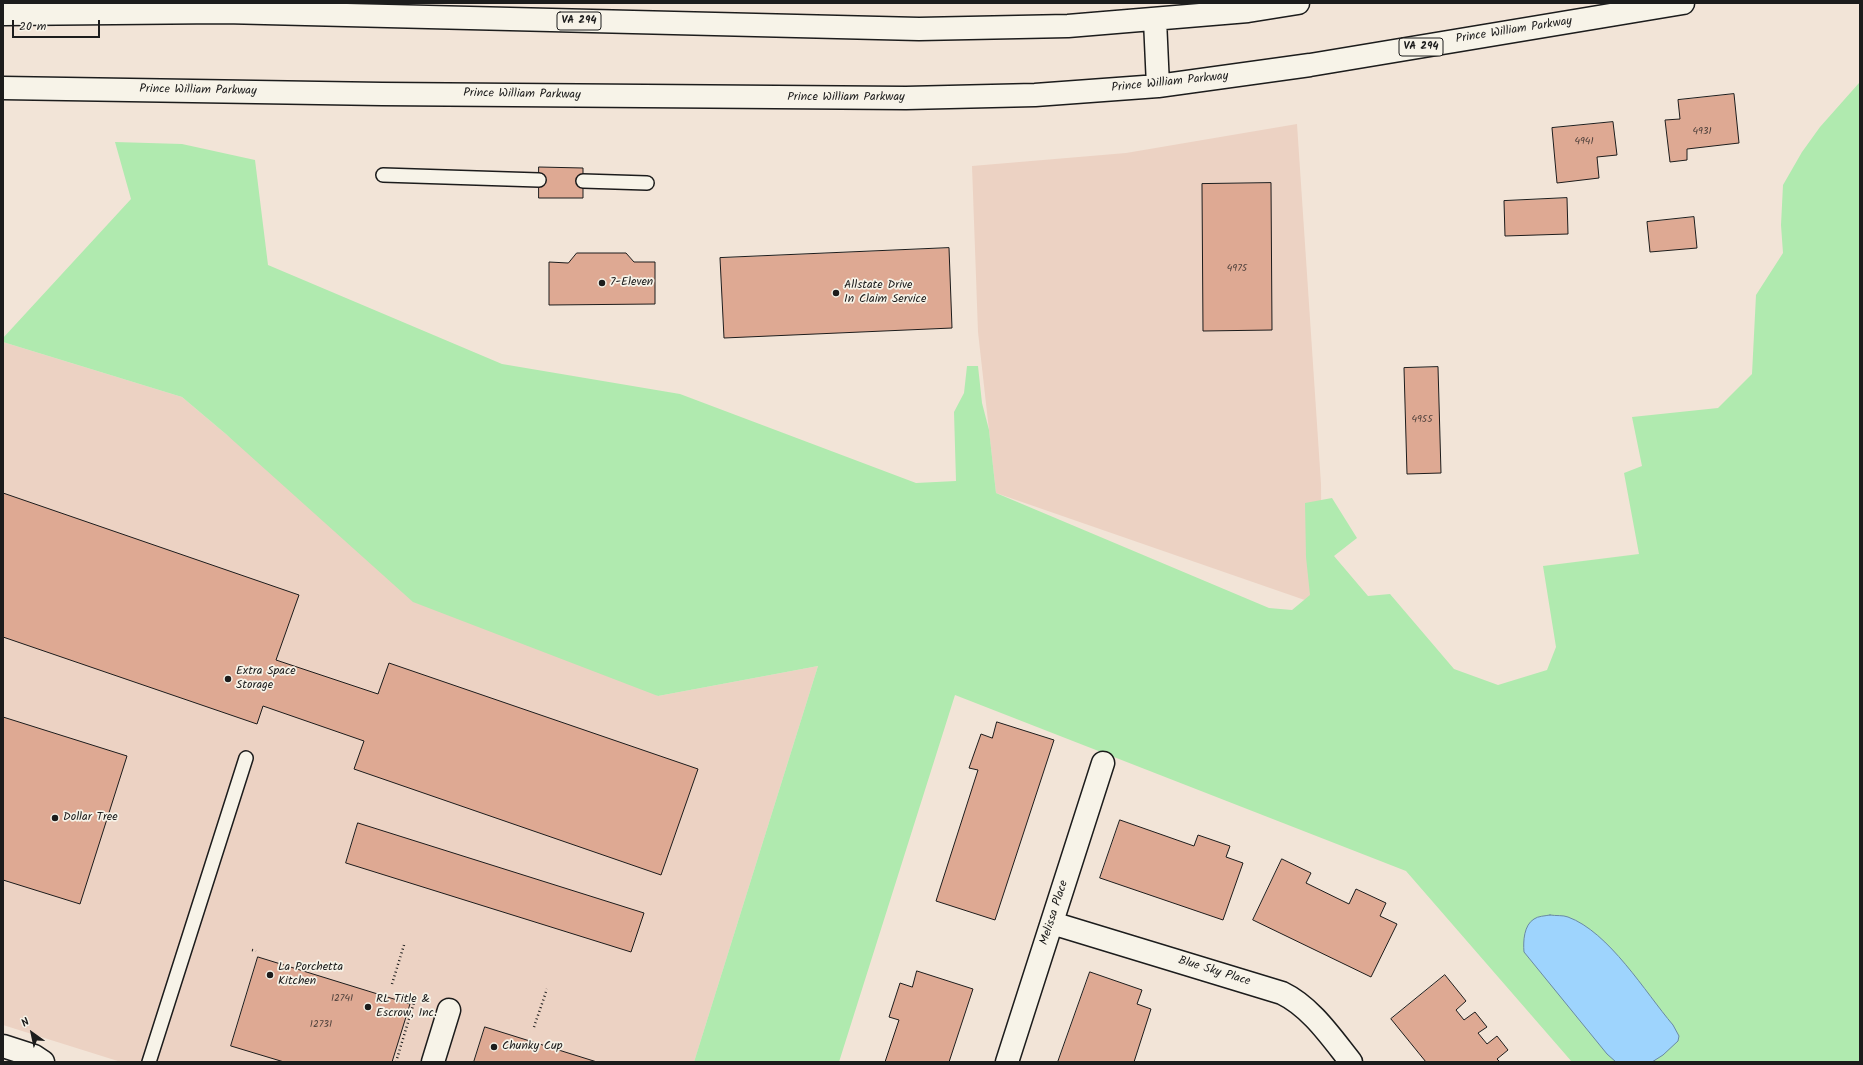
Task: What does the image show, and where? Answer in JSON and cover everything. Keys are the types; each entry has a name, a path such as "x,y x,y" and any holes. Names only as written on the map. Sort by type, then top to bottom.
{"main road":[{"name":"VA 294","path":"3,14 224,12 919,29 1068,26 1155,20 1248,11 1298,3"},
{"name":"Prince William Parkway","path":"3,88 906,98 1035,95 1158,86 1310,65 1683,3"},
{"path":"1155,20 1158,86"},
{"path":"3,104 58,89"},
{"name":"Melissa Place","path":"1007,1062 1103,763"},
{"name":"Blue Sky Place","path":"1052,922 1291,997 1312,1015 1351,1062"},
{"path":"433,1062 449,1010"},
{"path":"3,1046 34,1056 43,1062"}],"lane":[{"path":"383,175 539,180"},
{"path":"583,181 647,183"},
{"path":"149,1062 246,758"}],"path":[{"path":"392,984 404,945"},
{"path":"534,1027 547,989"},
{"path":"396,1062 415,1000"}],"shaded area":[{"path":"1297,124 1321,484 1322,606 996,493 978,332 972,166 1126,153"},
{"path":"3,342 182,397 227,435 658,696 818,666 694,1062 121,1062 3,1025"}],"green space":[{"path":"1859,83 1860,1062 1572,1062 1406,871 955,695 839,1062 694,1062 818,666 658,696 413,602 227,435 182,397 3,342 3,338 131,199 115,142 182,144 255,160 268,265 502,364 680,394 916,483 956,481 954,412 964,393 967,366 978,366 982,403 989,430 996,493 1269,608 1292,610 1310,595 1306,557 1305,503 1332,498 1357,538 1334,556 1368,596 1390,594 1454,669 1498,685 1547,670 1556,647 1543,566 1639,554 1624,473 1642,466 1632,417 1718,408 1752,374 1756,295 1783,253 1781,225 1783,185 1802,152 1820,127"}],"water":[{"path":"1550,915 1566,916 1583,925 1612,949 1625,964 1673,1025 1679,1036 1678,1041 1663,1055 1652,1062 1616,1062 1607,1054 1524,952 1524,938 1528,925 1536,918"}],"building":[{"path":"1734,94 1739,143 1687,149 1687,160 1670,162 1665,120 1680,119 1678,100"},
{"path":"1613,122 1617,155 1597,157 1599,178 1557,183 1552,128"},
{"path":"539,167 583,168 583,198 539,198"},
{"path":"1271,183 1272,330 1203,331 1202,184"},
{"path":"1567,198 1568,234 1505,236 1504,201"},
{"path":"1694,217 1697,248 1650,252 1647,222"},
{"name":"Allstate Drive In Claim Service","path":"949,248 952,328 724,338 720,258"},
{"name":"7-Eleven","path":"577,253 626,253 634,262 655,262 655,304 549,305 549,262 568,263"},
{"path":"1438,367 1441,473 1407,474 1404,368"},
{"name":"Extra Space Storage","path":"3,493 299,595 276,660 378,694 389,663 698,769 661,875 354,769 364,741 263,706 257,724 3,637"},
{"name":"Dollar Tree","path":"3,717 127,756 80,904 3,880"},
{"path":"997,722 1054,740 995,920 936,901 978,770 969,768 981,734 992,738"},
{"path":"1120,820 1194,846 1198,835 1230,846 1226,857 1243,863 1223,920 1100,878"},
{"path":"358,823 644,913 631,952 346,863"},
{"path":"1282,859 1311,873 1306,883 1349,904 1356,889 1386,903 1380,916 1397,924 1371,977 1253,920"},
{"path":"258,957 410,1004 392,1062 284,1062 231,1046"},
{"path":"917,971 973,989 949,1062 885,1062 899,1020 889,1017 900,983 912,987"},
{"path":"1090,972 1142,990 1137,1004 1151,1009 1134,1062 1058,1062"},
{"path":"1445,975 1466,1001 1456,1010 1464,1020 1475,1012 1487,1027 1478,1033 1487,1044 1497,1036 1508,1050 1497,1059 1500,1062 1426,1062 1391,1019"},
{"path":"485,1027 597,1062 474,1062"}],"place":[{"name":"7-Eleven","path":"602,283"},
{"name":"Allstate Drive In Claim Service","path":"836,293"},
{"name":"Extra Space Storage","path":"228,679"},
{"name":"Dollar Tree","path":"55,818"},
{"name":"La Porchetta Kitchen","path":"270,975"},
{"name":"RL Title & Escrow, Inc.","path":"368,1007"},
{"name":"Chunky Cup","path":"494,1047"}]}
